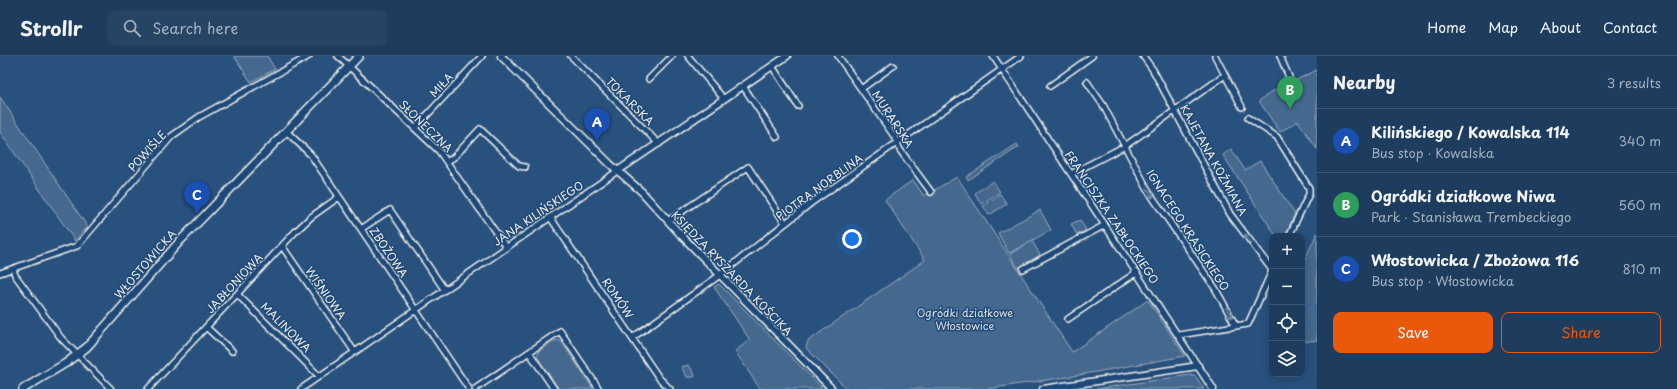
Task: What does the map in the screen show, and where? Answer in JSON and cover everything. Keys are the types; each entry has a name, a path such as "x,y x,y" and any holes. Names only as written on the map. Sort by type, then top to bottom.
{"main road":[{"name":"WŁOSTOWICKA","path":"22,389 77,355 96,337 180,241 359,56"}],"street":[{"name":"POWIŚLE","path":"0,273 77,246 172,136 205,114 309,56"},
{"name":"SŁONECZNA","path":"338,56 448,161 506,247"},
{"name":"MIŁA","path":"415,128 482,56"},
{"name":"KSIĘDZA RYSZARDA KOŚCIKA","path":"501,56 642,192 720,275 832,389"},
{"name":"TOKARSKA","path":"571,56 659,144"},
{"path":"649,79 672,56"},
{"path":"688,56 724,99"},
{"name":"JANA KILIŃSKIEGO","path":"301,389 444,289 787,56"},
{"name":"MURARSKA","path":"838,56 897,142 900,150 931,192"},
{"name":"FRANCISZKA ZABŁOCKIEGO","path":"993,56 1179,335 1213,389"},
{"name":"PIOTRA NORBLINA","path":"632,338 720,275 785,223 1020,56"},
{"path":"1050,86 1092,56"},
{"name":"KAJETANA KOŹMIANA","path":"1143,56 1153,70 1230,214 1271,269"},
{"path":"1215,56 1242,107"},
{"path":"1282,57 1289,77"},
{"path":"772,66 798,106"},
{"path":"861,89 893,66"},
{"path":"1071,174 1125,146 1225,75"},
{"name":"IGNACEGO KRASICKIEGO","path":"1087,82 1103,105 1149,192 1202,269 1236,326"},
{"path":"743,86 777,137"},
{"path":"1248,118 1277,137 1309,188 1309,194 1290,233"},
{"path":"448,161 454,157 480,129 519,166 525,167"},
{"name":"ZBOŻOWA","path":"286,131 311,155 469,389"},
{"path":"668,221 748,168 785,223"},
{"name":"JABŁONIOWA","path":"148,389 282,246 311,217 339,197"},
{"path":"361,229 390,210 444,289"},
{"name":"ROMÓW","path":"550,217 632,338 660,378 670,389"},
{"path":"1023,269 1106,225"},
{"name":"WIŚNIOWA","path":"282,246 354,351"},
{"path":"13,269 15,276 55,331 112,389"},
{"path":"1068,319 1137,272"},
{"path":"1179,335 1245,325 1250,321 1269,277"},
{"name":"MALINOWA","path":"237,294 319,376"},
{"path":"206,327 232,351"},
{"path":"475,389 560,331 599,389"},
{"path":"529,352 554,389"},
{"path":"1043,389 1198,366"}],"green space":[{"path":"234,56 267,56 275,69 251,82"},
{"path":"1317,70 1317,149 1298,121 1280,132 1259,101 1271,92"},
{"path":"0,97 87,226 75,241 0,132"},
{"path":"1017,144 1019,147 968,180 966,177"},
{"path":"1231,149 1245,170 1260,161 1295,214 1286,233 1274,233 1223,155"},
{"name":"Ogródki działkowe Włostowice","path":"957,177 1072,352 1148,300 1185,356 1073,376 987,389 847,389 806,348 808,341 925,260 885,200 913,180 924,196"},
{"path":"993,181 1000,192 981,204 975,193"},
{"path":"1000,194 1007,204 989,215 983,206"},
{"path":"1040,210 1051,230 1009,253 998,233"},
{"path":"1080,220 1086,230 1077,235 1071,224"},
{"path":"1317,233 1317,340 1305,342 1305,269 1305,259"},
{"path":"1032,241 1040,255 1018,268 1010,254"},
{"path":"719,284 823,389 760,389 735,351 750,340 714,287"},
{"path":"556,340 561,341 593,389 559,389 537,357 539,351"},
{"path":"689,365 695,375 694,377 687,377 681,367"},
{"path":"1190,375 1196,377 1204,389 1096,389"}],"place":[{"name":"Ogródki działkowe Niwa","path":"1290,109"},
{"name":"Kilińskiego / Kowalska 114","path":"597,141"},
{"name":"Włostowicka / Zbożowa 116","path":"197,214"}]}
